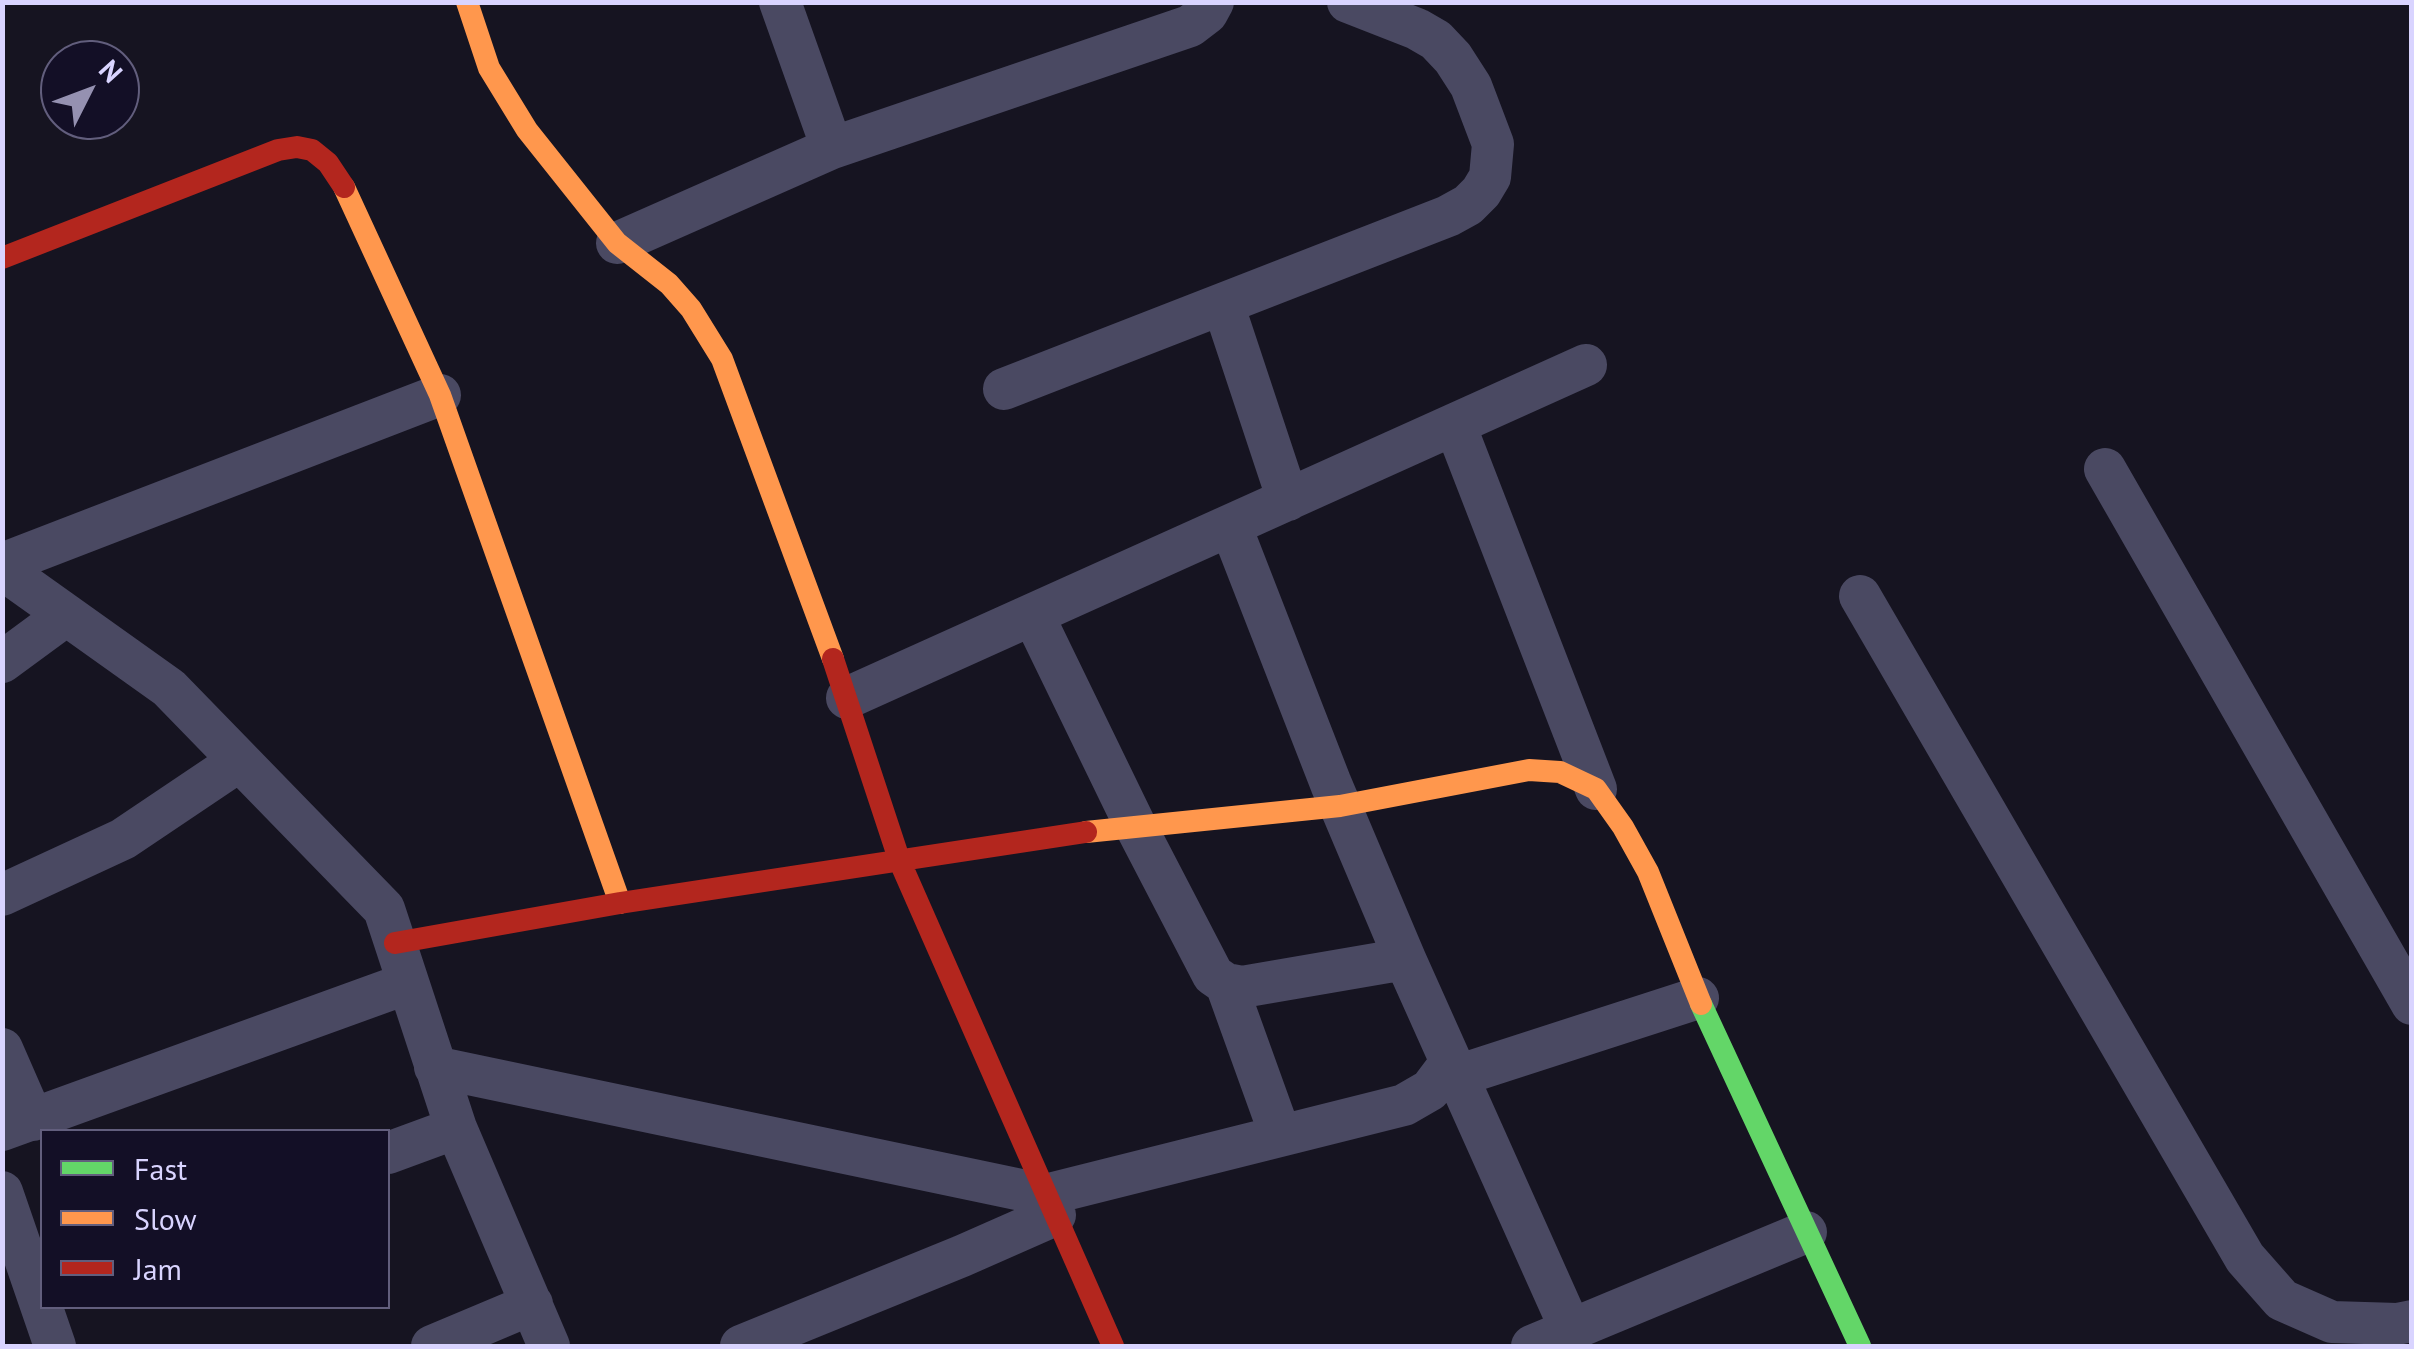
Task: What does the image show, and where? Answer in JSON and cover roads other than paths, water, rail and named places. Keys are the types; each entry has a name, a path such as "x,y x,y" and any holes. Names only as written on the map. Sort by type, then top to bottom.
{"street":[{"path":"466,2 489,68 527,130 617,243 669,284 691,309 722,360 847,698 900,862 1113,1346"},
{"path":"780,2 832,148"},
{"path":"617,243 832,148 1190,26 1207,14 1212,2"},
{"path":"1004,389 1468,206 1490,177 1493,144 1471,86 1436,40 1348,2"},
{"path":"2,258 278,150 297,146 312,150 340,178 440,395 620,903"},
{"path":"1223,304 1288,500"},
{"path":"847,698 1586,365"},
{"path":"2,566 440,395"},
{"path":"1455,424 1596,789 1648,872 1698,998 1860,1346"},
{"path":"2106,469 2405,977"},
{"path":"1231,527 1340,806 1571,1330"},
{"path":"2,566 169,688 384,909 456,1128 549,1346"},
{"path":"1860,596 2245,1258 2282,1300 2332,1322 2412,1321"},
{"path":"2,662 66,615"},
{"path":"1032,615 1134,825 1213,975 1226,984 1242,987 1405,959"},
{"path":"2,895 123,839 240,760"},
{"path":"2,1050 18,1125 402,963 620,903 1134,825 1340,806 1529,770 1560,772 1596,789"},
{"path":"1226,984 1280,1134"},
{"path":"741,1346 932,1269 1050,1205 1280,1134 1416,1100 1454,1069 1698,998"},
{"path":"435,1067 1050,1205"},
{"path":"390,1152 456,1128"},
{"path":"2,1192 38,1283"},
{"path":"1532,1346 1806,1232"},
{"path":"432,1346 532,1304"},
{"path":"45,1309 55,1346"}]}
